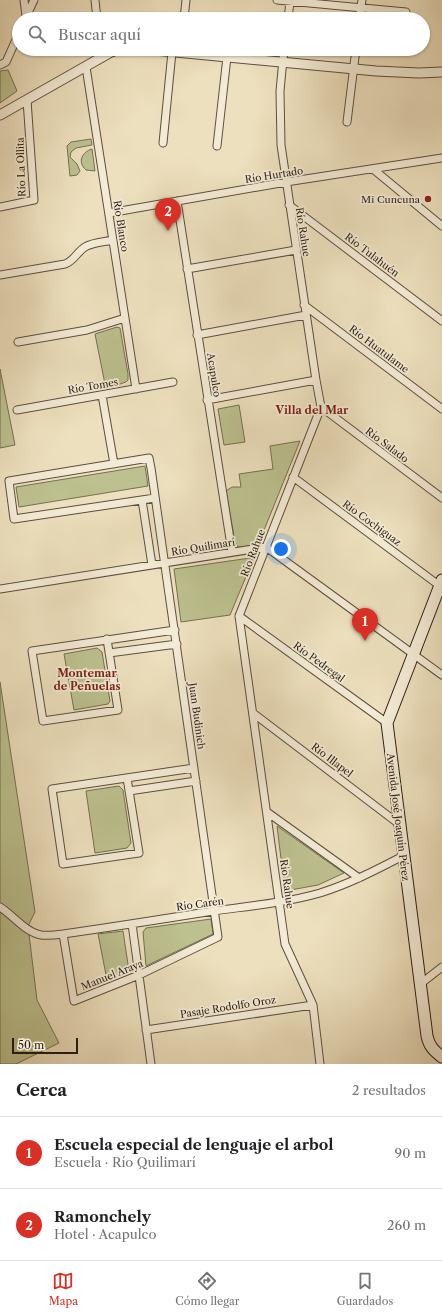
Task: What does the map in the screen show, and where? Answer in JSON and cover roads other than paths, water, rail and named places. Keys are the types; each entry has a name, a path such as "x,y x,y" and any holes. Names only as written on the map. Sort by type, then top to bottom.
{"main road":[{"name":"Avenida José Joaquín Pérez","path":"441,583 387,723 419,985 428,1042 434,1051 442,1057"}],"street":[{"path":"24,0 25,12"},
{"path":"29,12 34,0"},
{"path":"95,0 96,12"},
{"path":"185,12 186,0"},
{"path":"277,0 406,12"},
{"path":"360,12 362,0"},
{"path":"289,12 290,1"},
{"path":"0,64 6,62 12,49"},
{"path":"0,115 86,67 99,56"},
{"path":"163,143 177,56"},
{"path":"219,56 397,72 442,72"},
{"name":"Río Rahue","path":"283,56 280,92 282,158 321,407 239,616 285,944 313,1005 320,1064"},
{"path":"347,122 355,56"},
{"path":"217,146 227,57"},
{"name":"Río Blanco","path":"86,67 136,389"},
{"name":"Río La Ollita","path":"0,207 34,200 27,100"},
{"name":"Río Hurtado","path":"109,213 286,182 442,158"},
{"path":"373,169 442,226"},
{"name":"Acapulco","path":"177,201 232,552"},
{"name":"Río Tulahuén","path":"289,205 442,321"},
{"path":"0,275 70,263 86,247 92,244 113,240"},
{"path":"187,269 296,250"},
{"name":"Río Huatulame","path":"304,305 442,409"},
{"path":"197,335 306,315"},
{"path":"18,342 87,330 125,318"},
{"path":"207,400 316,380"},
{"name":"Río Tomes","path":"17,410 173,382"},
{"path":"102,395 114,464"},
{"name":"Río Salado","path":"321,407 442,498"},
{"name":"Juan Budinich","path":"156,498 14,519 9,481 149,458 156,498 218,937"},
{"name":"Río Cochiguaz","path":"293,477 441,583"},
{"path":"142,500 152,565"},
{"path":"266,547 442,675"},
{"name":"Río Quilimarí","path":"0,589 266,547"},
{"name":"Río Pedregal","path":"239,616 387,723"},
{"path":"107,639 118,710 43,721 32,652 107,639 175,630"},
{"path":"110,653 177,644"},
{"name":"Río Illapel","path":"253,713 399,824"},
{"path":"127,778 138,853 63,864 52,789 194,768"},
{"path":"129,791 196,781"},
{"path":"267,812 359,878"},
{"name":"Río Carén","path":"0,907 8,912 28,930 35,933 49,935 63,934 215,911 280,903 321,892 359,878 403,856"},
{"path":"132,924 150,1064"},
{"name":"Manuel Araya","path":"63,934 74,1001 139,975 218,937"},
{"path":"419,985 442,967"},
{"name":"Pasaje Rodolfo Oroz","path":"146,1030 313,1005"}],"place":[{"name":"Mi Cuncuna","path":"428,199"},
{"name":"Ramonchely","path":"168,231"},
{"name":"Escuela especial de lenguaje el arbol","path":"365,641"}],"district":[{"name":"Villa del Mar","path":"312,410"},
{"name":"Montemar de Peñuelas","path":"87,679"}]}
